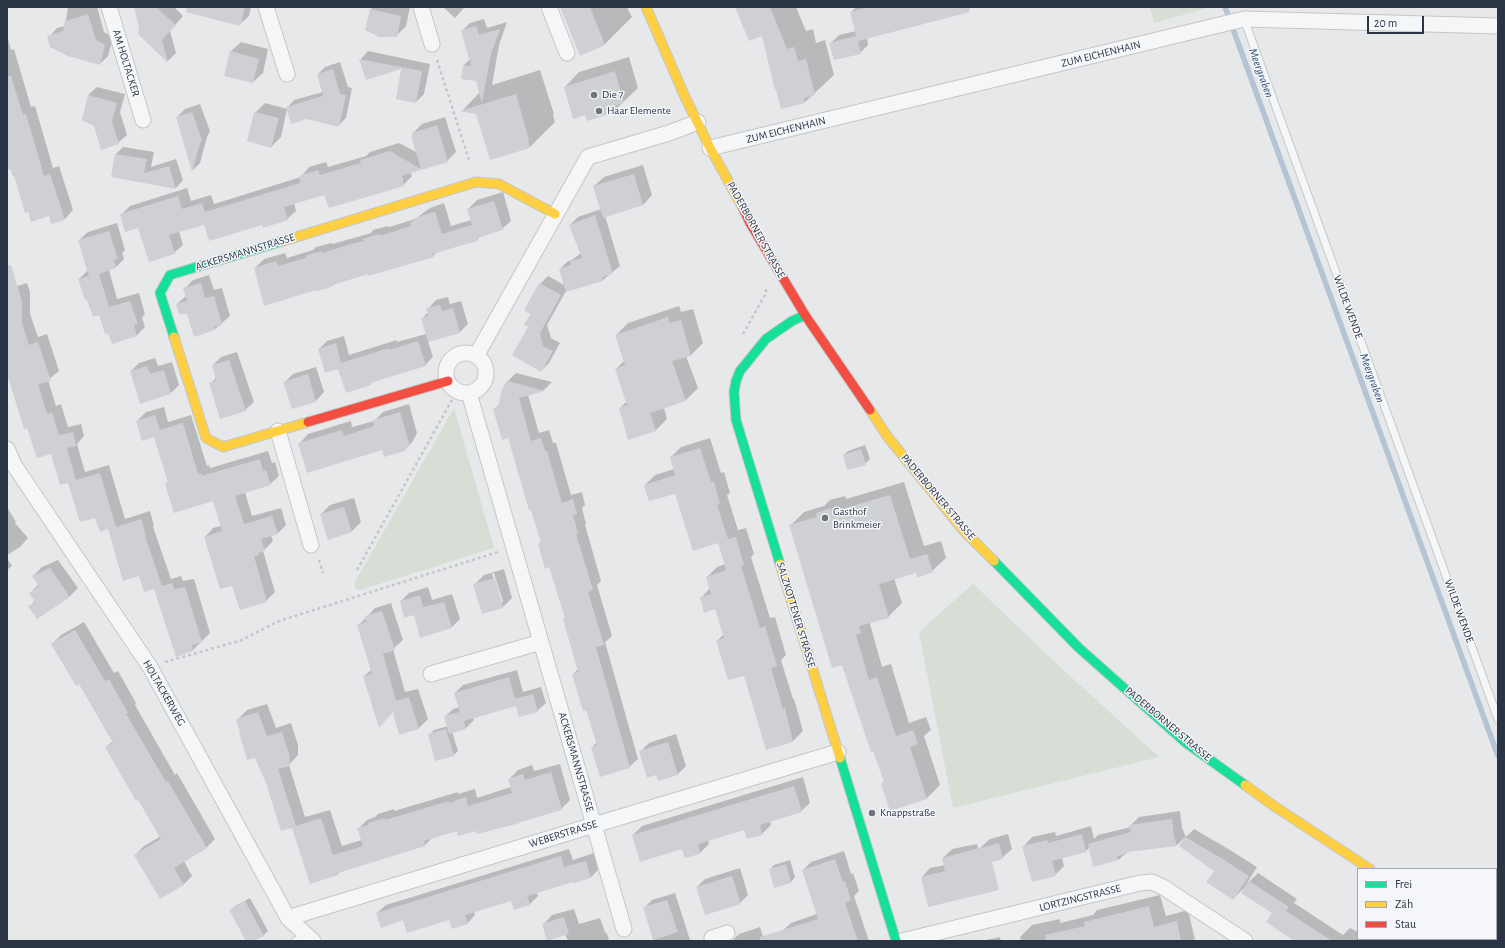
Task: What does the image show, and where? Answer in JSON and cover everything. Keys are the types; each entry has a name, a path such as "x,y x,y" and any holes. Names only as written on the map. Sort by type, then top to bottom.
{"street":[{"name":"AM HOLTACKER","path":"109,7 143,120"},
{"path":"266,7 287,74"},
{"path":"421,7 432,44"},
{"path":"549,7 567,53"},
{"name":"PADERBORNER STRASSE","path":"646,7 685,97 710,148 744,209 750,224 804,315 887,436 963,530 1079,648 1185,742 1274,806 1368,868"},
{"name":"ZUM EICHENHAIN","path":"710,148 1242,13 1498,26"},
{"path":"476,356 588,157 669,133 698,122"},
{"name":"ACKERSMANNSTRASSE","path":"555,214 499,184 476,182 170,274 160,293 206,438 223,447 278,431 458,388 475,391 481,386 486,374 483,363 476,356 467,353 460,354 454,357 447,366 446,373 458,388 513,547 624,929"},
{"name":"SALZKOTTENER STRASSE","path":"804,315 792,321 766,339 740,371 734,392 736,420 896,941"},
{"path":"278,431 311,545"},
{"name":"HOLTACKERWEG","path":"7,449 14,465 150,667 288,918 305,939"},
{"path":"431,674 541,642"},
{"name":"WEBERSTRASSE","path":"288,918 838,752"},
{"name":"LORTZINGSTRASSE","path":"902,941 1132,885 1152,882 1163,887 1245,941"},
{"path":"713,941 712,938 727,933"}],"lane":[{"name":"WILDE WENDE","path":"1242,13 1498,719"}],"path":[{"path":"432,44 476,182"},
{"path":"357,570 458,388"},
{"path":"150,667 242,640 279,621 513,547"}],"shaded area":[{"path":"1150,7 1211,7 1154,23"},
{"path":"454,408 494,548 360,590 355,588 355,582"},
{"path":"973,584 1058,665 1159,757 953,808 919,632"}],"building":[{"path":"134,7 156,7 176,25 162,40 168,63 138,34 139,27"},
{"path":"187,7 245,7 240,26 186,12"},
{"path":"560,7 590,7 605,45 580,56"},
{"path":"735,7 770,7 787,49 794,47 798,61 806,59 815,95 804,98 805,103 781,109 762,36 749,41"},
{"path":"869,7 969,7 970,12 858,41 861,54 834,60 829,43 856,36 850,12"},
{"path":"370,9 401,16 397,37 379,37 365,30"},
{"path":"88,14 96,40 105,45 100,65 68,56 50,47 47,36 63,31 65,21"},
{"path":"476,26 479,35 500,29 491,54 482,103 476,81 461,79 463,65 471,66 461,30"},
{"path":"230,51 259,59 253,83 224,76"},
{"path":"359,59 422,71 416,103 396,99 401,69 366,80"},
{"path":"333,69 340,94 346,95 339,127 306,119 291,124 286,107 323,96 317,74"},
{"name":"Die 7","path":"615,71 624,103 612,107 614,113 587,121 585,115 573,119 564,87"},
{"path":"7,76 11,76 23,115 26,114 44,176 50,174 65,220 51,224 49,216 31,222 28,212 25,213 14,176 13,177 10,169 7,170"},
{"path":"516,94 530,148 490,160 476,114 460,111"},
{"path":"88,95 117,103 112,121 119,144 101,150 94,126 82,120"},
{"path":"192,112 202,140 192,172 176,117"},
{"path":"254,112 279,118 271,148 247,141"},
{"path":"437,125 448,162 401,176 404,186 329,208 324,195 284,207 288,220 263,228 262,225 209,241 204,225 169,235 175,254 149,262 138,228 125,232 120,214 178,196 182,209 202,203 205,212 300,183 299,176 318,170 320,175 361,163 360,160 390,151 421,169 412,139 412,133"},
{"path":"115,154 147,159 144,173 169,166 176,189 111,177"},
{"path":"634,174 643,205 603,218 593,186"},
{"path":"494,201 503,230 477,238 477,241 432,254 434,257 368,276 368,274 325,289 316,290 264,306 254,268 276,261 278,266 306,258 306,256 314,253 323,251 323,253 364,241 363,239 379,234 380,236 411,226 410,223 420,216 435,212 442,234 472,225 467,209"},
{"path":"595,215 613,274 602,277 603,281 566,292 559,269 571,265 570,261 582,258 569,225"},
{"path":"109,231 118,259 114,260 116,268 99,274 109,307 130,301 138,324 134,325 137,336 112,344 108,333 105,334 99,315 93,317 78,279 89,276 78,240"},
{"path":"11,265 22,301 22,323 29,345 38,342 51,381 38,384 47,414 52,412 59,435 73,432 76,446 67,448 76,480 100,473 116,527 141,519 145,536 162,586 172,583 174,589 185,587 202,642 192,645 193,651 176,657 154,589 144,592 139,576 123,581 108,529 100,532 95,518 80,522 68,483 60,485 51,454 37,458 27,428 24,429 7,374 7,266"},
{"path":"201,283 205,298 214,296 222,325 214,327 215,330 194,337 187,314 179,314 176,304 187,301 183,288"},
{"path":"539,283 561,295 540,333 543,346 553,351 541,372 512,355 528,327 524,325 530,314 524,310"},
{"path":"440,305 442,311 453,308 460,333 428,342 421,318 428,316 426,308"},
{"path":"668,317 669,323 681,320 691,356 672,361 686,401 650,413 656,431 628,440 619,408 627,405 615,369 625,365 615,335"},
{"path":"418,341 426,366 370,383 371,385 346,393 338,369 325,373 318,349 336,343 341,363 389,348 389,350"},
{"path":"229,360 246,411 220,419 209,383 216,381 212,365"},
{"path":"147,366 150,374 164,370 171,394 140,404 130,371"},
{"path":"308,374 316,402 292,409 283,382"},
{"path":"507,381 545,391 519,398 531,441 541,438 545,451 547,451 562,503 573,499 577,514 573,515 578,533 576,534 593,590 588,592 604,645 596,647 630,768 600,777 591,747 597,745 586,710 583,711 572,674 578,672 563,619 565,618 549,567 545,569 538,544 541,543 531,509 529,510 508,438 502,440 493,409 498,407 502,389"},
{"path":"400,412 409,443 405,451 384,457 382,450 307,473 298,443 342,430 344,436 374,426 373,420"},
{"path":"155,415 160,430 183,423 198,474 201,473 202,476 260,459 263,471 266,470 271,485 235,496 244,524 272,516 278,534 261,539 265,551 254,556 267,602 240,610 232,586 220,589 204,537 222,531 213,501 174,513 165,484 168,483 154,437 142,441 136,421"},
{"path":"700,448 711,482 714,482 720,504 717,505 728,539 736,537 744,565 741,566 760,628 765,626 777,666 771,668 783,709 785,708 793,742 766,750 744,676 728,680 716,641 724,638 715,609 704,613 700,597 711,594 706,577 726,570 718,543 693,551 675,494 649,501 644,485 675,475 670,457"},
{"path":"861,449 866,465 847,470 843,455"},
{"path":"890,495 910,559 927,554 933,572 917,578 916,573 879,584 889,618 859,626 861,633 856,635 869,680 877,677 896,736 913,730 918,744 910,747 927,799 890,811 881,784 884,782 873,751 871,752 842,665 832,668 789,525 817,517 816,513 831,508 832,512"},
{"path":"344,507 352,532 328,540 320,514"},
{"path":"50,568 70,597 37,619 28,606 34,603 34,600 29,593 39,586 32,576"},
{"path":"495,578 503,608 482,614 473,584"},
{"path":"420,595 423,607 444,602 452,628 420,638 414,615 404,618 400,601"},
{"path":"382,611 395,650 383,654 396,701 409,697 419,729 399,735 393,712 379,728 363,676 372,674 357,625 366,622 365,616"},
{"path":"75,630 105,681 109,679 128,713 126,714 166,782 168,781 207,848 174,868 184,885 160,899 134,855 161,839 138,800 136,801 105,747 113,743 79,684 76,686 51,644"},
{"path":"509,677 515,699 533,694 538,712 519,717 516,706 464,721 466,729 449,734 444,716 460,712 454,693"},
{"path":"258,712 267,736 282,732 289,754 290,766 278,769 296,826 321,818 333,855 363,846 357,828 369,825 368,823 385,818 385,820 466,797 468,806 512,793 508,779 523,774 525,780 551,772 562,810 477,834 476,831 458,836 457,831 424,841 425,846 338,873 338,875 310,884 292,828 281,831 266,783 255,758 247,760 236,719"},
{"path":"446,729 454,756 435,761 428,734"},
{"path":"668,742 678,775 658,781 656,775 647,778 639,751"},
{"path":"794,786 802,812 760,825 762,835 747,839 744,830 698,844 700,854 685,858 682,849 640,862 632,835"},
{"path":"1172,819 1174,837 1177,846 1127,852 1127,854 1117,856 1118,860 1093,867 1088,844 1131,832 1129,825"},
{"path":"1082,834 1086,852 1052,861 1056,876 1032,882 1022,846 1047,840 1048,843"},
{"path":"1185,837 1249,876 1233,900 1206,882 1214,871 1179,846"},
{"path":"999,843 1003,859 992,862 999,890 928,907 921,877 945,871 942,858"},
{"path":"561,856 564,867 586,861 591,878 527,896 530,905 514,910 511,901 465,915 468,924 452,929 449,920 407,933 403,920 381,928 376,913"},
{"path":"835,859 843,882 845,881 851,900 845,903 858,941 760,941 760,937 818,919 802,870"},
{"path":"786,864 791,883 774,888 769,869"},
{"path":"732,876 741,904 705,915 696,887"},
{"path":"1249,881 1289,907 1286,911 1332,941 1294,941 1266,922 1272,913 1241,893"},
{"path":"667,900 678,932 653,940 643,907"},
{"path":"245,901 264,936 253,941 246,941 229,910"},
{"path":"1149,906 1154,927 1177,921 1181,941 1046,941 1045,935 1085,926 1084,922"},
{"path":"564,917 569,934 547,941 542,924"}],"waterway":[{"name":"Meergraben","path":"1225,7 1498,756"}],"traffic: fast":[{"path":"174,337 160,293 170,275 283,241"},
{"path":"780,564 736,420 734,392 740,371 766,339 792,321 805,315"},
{"path":"994,561 1079,648 1185,742 1245,785"},
{"path":"840,758 896,941"}],"traffic: slow":[{"path":"646,7 685,97 710,148 743,208"},
{"path":"283,241 476,182 499,184 555,214"},
{"path":"174,337 206,438 223,447 308,422"},
{"path":"870,410 887,436 963,530 994,561"},
{"path":"780,564 840,758"},
{"path":"1245,785 1274,806 1368,868"}],"traffic: jam":[{"path":"743,208 750,223 805,315 870,410"},
{"path":"308,422 448,381"}],"place":[{"name":"Die 7","path":"594,95"},
{"name":"Haar Elemente","path":"599,111"},
{"name":"Gasthof Brinkmeier","path":"825,518"},
{"name":"Knappstraße","path":"872,813"}]}
